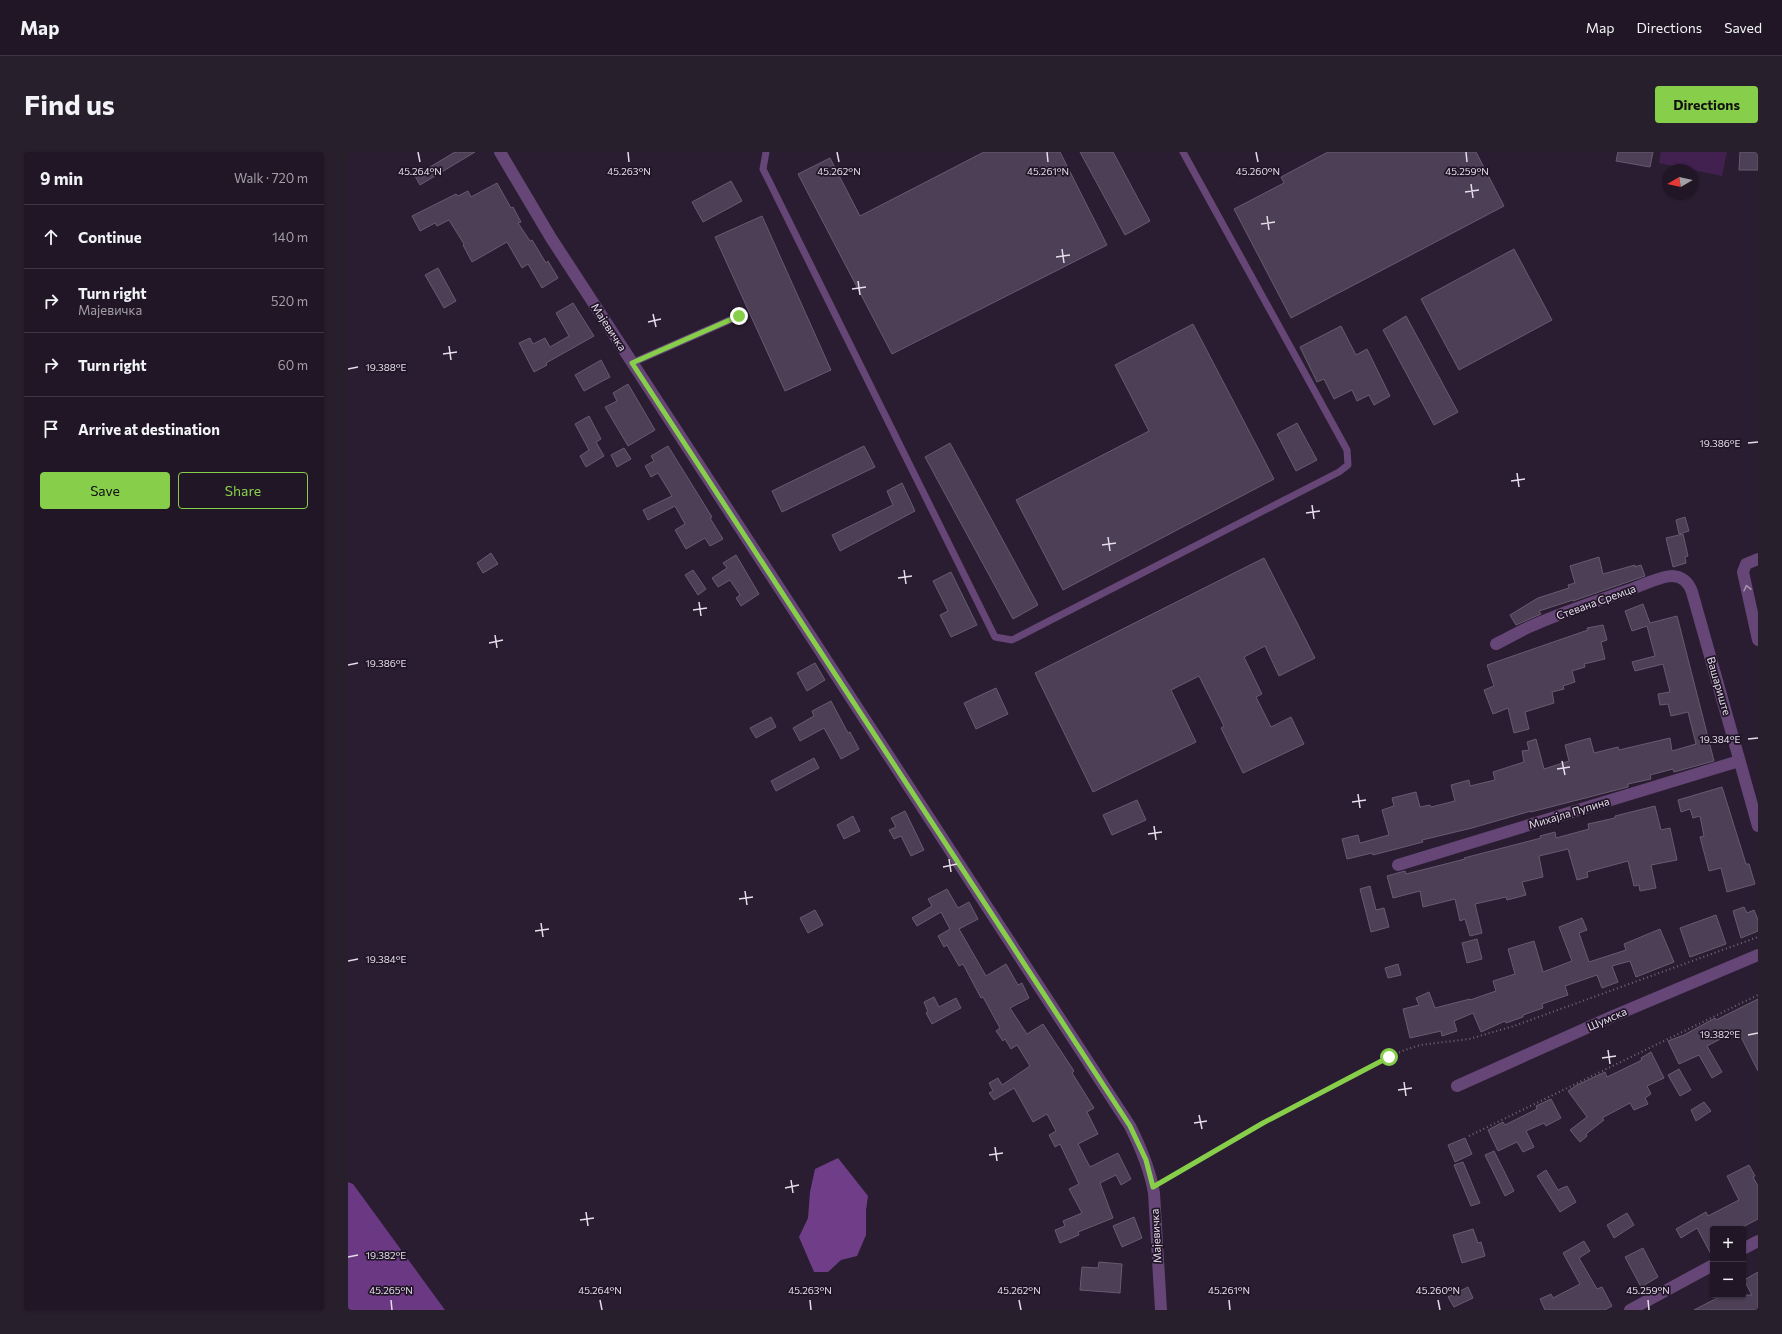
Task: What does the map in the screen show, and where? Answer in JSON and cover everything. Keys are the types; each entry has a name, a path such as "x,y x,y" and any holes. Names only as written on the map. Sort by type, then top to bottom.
{"street":[{"name":"Мајевичка","path":"500,152 551,238 1130,1126 1146,1160 1153,1187 1161,1310"},
{"path":"1758,559 1746,564 1743,572 1758,640"},
{"name":"Стевана Сремца","path":"1496,644 1532,625 1671,576 1679,577 1685,581 1692,592"},
{"name":"Вашариште","path":"1692,592 1758,826"},
{"name":"Михајла Пупина","path":"1398,865 1739,761"},
{"name":"Шумска","path":"1457,1086 1611,1017 1758,955"},
{"path":"1746,1247 1758,1240"},
{"path":"1630,1310 1710,1267"}],"lane":[{"path":"766,152 763,169 992,630 996,637 1012,640 1339,472 1348,464 1347,450 1183,152"},
{"path":"632,363 739,316"}],"path":[{"path":"1153,1187 1263,1123 1402,1051 1420,1045 1468,1039 1514,1026 1758,937"},
{"path":"1469,1136 1758,995"}],"shaded area":[{"path":"1661,152 1727,152 1722,176 1698,171 1698,164 1659,163"},
{"path":"838,1158 868,1196 866,1210 866,1235 857,1256 841,1260 828,1272 814,1272 799,1237 808,1218 810,1192 815,1169"},
{"path":"348,1182 353,1184 445,1310 348,1310"}],"building":[{"path":"455,152 475,152 420,185 415,176"},
{"path":"984,152 1060,152 1107,245 892,354 798,174 830,158 860,216"},
{"path":"1080,152 1113,152 1150,221 1125,235"},
{"path":"1328,152 1476,152 1504,206 1291,318 1234,209 1284,183 1281,177"},
{"path":"1618,152 1653,152 1650,167 1616,161"},
{"path":"1740,152 1758,152 1758,170 1739,170"},
{"path":"731,181 742,201 703,222 692,202"},
{"path":"497,183 521,222 518,223 530,241 532,240 546,263 548,261 558,278 542,288 528,264 522,268 507,242 472,262 463,245 464,244 449,220 437,226 435,223 420,231 412,216 456,194 458,196 468,191 471,197"},
{"path":"762,216 831,370 785,391 715,237"},
{"path":"1514,249 1552,320 1459,370 1421,299"},
{"path":"438,268 456,301 444,308 425,275"},
{"path":"573,303 594,336 546,363 547,365 534,372 519,343 530,338 533,344 545,338 550,347 569,336 556,313"},
{"path":"1406,316 1458,412 1434,425 1383,330"},
{"path":"1193,324 1274,479 1063,590 1016,500 1149,431 1115,365"},
{"path":"1341,326 1356,355 1367,349 1390,396 1374,405 1369,395 1357,401 1352,390 1334,399 1324,379 1317,382 1300,347"},
{"path":"601,360 610,377 584,391 575,375"},
{"path":"628,384 655,430 628,446 605,407 617,401 613,393"},
{"path":"589,416 601,439 596,442 604,456 586,467 580,456 589,450 575,424"},
{"path":"1297,423 1317,460 1296,471 1277,434"},
{"path":"950,443 1038,605 1013,619 925,457"},
{"path":"668,446 712,517 710,518 723,539 710,546 705,538 686,549 675,530 685,524 675,506 648,520 643,510 672,496 658,473 651,477 645,466 654,461 651,456"},
{"path":"864,446 875,467 782,512 772,491"},
{"path":"624,448 631,459 617,467 611,455"},
{"path":"902,483 915,511 840,551 832,535 893,505 887,491"},
{"path":"1685,517 1689,531 1679,534 1676,520"},
{"path":"1683,534 1688,556 1685,557 1686,563 1673,567 1666,538"},
{"path":"491,553 498,564 483,573 477,563"},
{"path":"736,555 759,594 741,606 736,598 740,595 730,580 718,587 712,578 727,568 723,563"},
{"path":"1599,557 1603,574 1635,565 1635,567 1641,565 1645,576 1539,611 1541,614 1516,625 1510,615 1538,598 1569,588 1568,585 1575,583 1570,566"},
{"path":"1264,558 1315,658 1279,676 1265,646 1244,657 1262,694 1256,697 1271,727 1291,717 1304,744 1243,773 1221,728 1224,726 1199,676 1171,690 1196,742 1093,792 1035,673"},
{"path":"693,570 706,589 698,595 685,575"},
{"path":"951,572 977,625 951,637 940,615 948,611 933,581"},
{"path":"1643,604 1650,623 1677,616 1714,761 1674,772 1673,769 1650,775 1651,779 1628,784 1628,787 1422,840 1423,842 1373,855 1372,853 1347,859 1342,839 1358,835 1360,843 1389,835 1382,810 1394,806 1392,798 1416,792 1420,807 1430,805 1431,807 1455,801 1451,785 1469,780 1470,786 1495,780 1493,772 1524,762 1522,751 1529,750 1527,742 1536,739 1544,769 1569,761 1565,745 1590,738 1594,753 1618,747 1619,750 1670,738 1672,751 1696,744 1688,712 1671,716 1668,704 1660,705 1658,694 1670,692 1663,664 1635,671 1632,662 1655,656 1647,626 1632,631 1625,611"},
{"path":"1603,625 1607,640 1601,642 1605,659 1584,664 1585,667 1572,671 1575,682 1563,686 1564,689 1552,692 1554,703 1525,712 1529,729 1514,733 1508,708 1493,714 1484,690 1494,686 1487,665 1588,630 1587,628"},
{"path":"815,663 825,680 807,691 797,673"},
{"path":"996,688 1008,714 976,729 964,703"},
{"path":"831,701 848,733 850,732 859,749 841,759 824,728 800,741 793,728 814,716 812,711"},
{"path":"771,717 776,727 756,738 750,728"},
{"path":"814,758 819,768 776,791 771,781"},
{"path":"1722,787 1746,864 1749,864 1755,884 1727,892 1721,868 1709,871 1700,837 1704,836 1700,816 1693,818 1690,809 1681,812 1678,800"},
{"path":"1137,800 1146,820 1112,835 1103,815"},
{"path":"1655,806 1661,830 1670,828 1677,860 1651,865 1656,888 1640,891 1639,885 1634,886 1628,861 1587,872 1588,877 1577,880 1568,849 1539,856 1543,877 1522,882 1526,895 1507,900 1506,897 1475,904 1482,933 1470,936 1465,919 1460,921 1455,899 1423,907 1420,891 1393,898 1387,876 1405,871 1406,874 1465,859 1464,858 1541,838 1540,836 1555,832 1556,838 1589,829 1588,824 1615,818 1615,816"},
{"path":"905,811 924,850 911,856 901,836 894,839 889,830 896,827 891,818"},
{"path":"853,816 860,831 844,839 837,825"},
{"path":"1370,886 1376,910 1384,908 1389,927 1371,932 1360,889"},
{"path":"947,889 958,908 969,902 978,919 959,929 986,976 1006,964 1018,985 1022,983 1029,998 1010,1008 1027,1034 1043,1024 1074,1071 1072,1073 1094,1108 1087,1112 1098,1134 1078,1144 1090,1167 1118,1153 1131,1179 1121,1185 1116,1175 1100,1183 1113,1218 1078,1232 1079,1235 1060,1243 1055,1230 1065,1226 1063,1221 1082,1213 1069,1189 1079,1184 1060,1144 1055,1147 1049,1135 1056,1131 1047,1114 1033,1122 1014,1088 994,1100 989,1093 993,1091 989,1083 998,1078 1002,1085 1030,1066 1017,1045 1011,1049 1005,1039 1003,1041 996,1031 1000,1028 983,997 981,998 963,964 959,966 947,945 944,947 938,936 950,929 941,912 917,926 912,918 932,906 928,899"},
{"path":"1744,907 1747,913 1754,910 1758,920 1758,931 1741,938 1733,911"},
{"path":"815,910 823,925 808,933 800,918"},
{"path":"1716,915 1726,944 1690,957 1680,928"},
{"path":"1582,918 1587,930 1579,933 1589,962 1626,950 1624,944 1660,929 1674,962 1636,977 1630,961 1612,966 1618,982 1602,988 1597,975 1565,986 1568,995 1542,1004 1543,1008 1523,1015 1523,1017 1506,1023 1505,1021 1481,1032 1473,1013 1454,1021 1457,1031 1442,1036 1441,1031 1410,1038 1403,1009 1419,1005 1416,998 1429,992 1435,1008 1470,1000 1496,991 1493,981 1515,974 1508,949 1534,941 1543,972 1572,961 1559,927"},
{"path":"1477,939 1482,959 1467,963 1462,943"},
{"path":"1398,964 1401,975 1388,978 1385,968"},
{"path":"934,997 939,1007 956,998 961,1008 932,1024 926,1013 928,1012 924,1002"},
{"path":"1758,999 1758,1071 1740,1035 1734,1038 1732,1033 1707,1046 1722,1072 1712,1078 1699,1055 1679,1064 1668,1041 1684,1035 1715,1018 1716,1020"},
{"path":"1651,1052 1664,1078 1647,1086 1651,1094 1645,1098 1648,1104 1634,1110 1630,1103 1602,1118 1604,1120 1586,1134 1587,1136 1580,1142 1570,1130 1587,1117 1568,1091 1577,1085 1605,1072 1607,1077 1642,1060 1641,1058"},
{"path":"1679,1069 1691,1090 1680,1096 1668,1075"},
{"path":"1551,1099 1561,1118 1546,1126 1544,1123 1526,1131 1534,1147 1523,1152 1517,1142 1498,1151 1488,1130 1503,1122 1505,1125 1537,1109 1536,1106"},
{"path":"1704,1102 1711,1111 1696,1121 1691,1110"},
{"path":"1465,1138 1472,1154 1455,1162 1448,1145"},
{"path":"1494,1151 1514,1191 1505,1196 1485,1155"},
{"path":"1463,1162 1480,1203 1471,1206 1454,1165"},
{"path":"1749,1165 1758,1186 1758,1219 1745,1226 1710,1226 1710,1252 1697,1228 1681,1238 1676,1229 1706,1212 1708,1216 1739,1200 1727,1176"},
{"path":"1546,1170 1558,1190 1567,1186 1576,1202 1560,1212 1537,1176"},
{"path":"1627,1213 1634,1225 1614,1238 1607,1225"},
{"path":"1134,1217 1142,1238 1122,1247 1113,1226"},
{"path":"1473,1229 1478,1243 1481,1242 1485,1256 1462,1263 1453,1235"},
{"path":"1584,1241 1590,1251 1579,1258 1597,1289 1602,1287 1612,1306 1605,1310 1545,1310 1540,1299 1551,1294 1553,1298 1580,1284 1563,1253"},
{"path":"1643,1248 1658,1277 1641,1287 1625,1257"},
{"path":"1099,1262 1122,1264 1120,1293 1080,1290 1082,1267 1098,1268"},
{"path":"1758,1272 1758,1310 1694,1310 1717,1298 1746,1298 1746,1295 1752,1295 1746,1284 1746,1279"},
{"path":"1468,1287 1473,1298 1454,1307 1448,1297"}],"route":[{"path":"739,316 632,363 1130,1126 1146,1160 1153,1187 1263,1123 1389,1057"}]}
